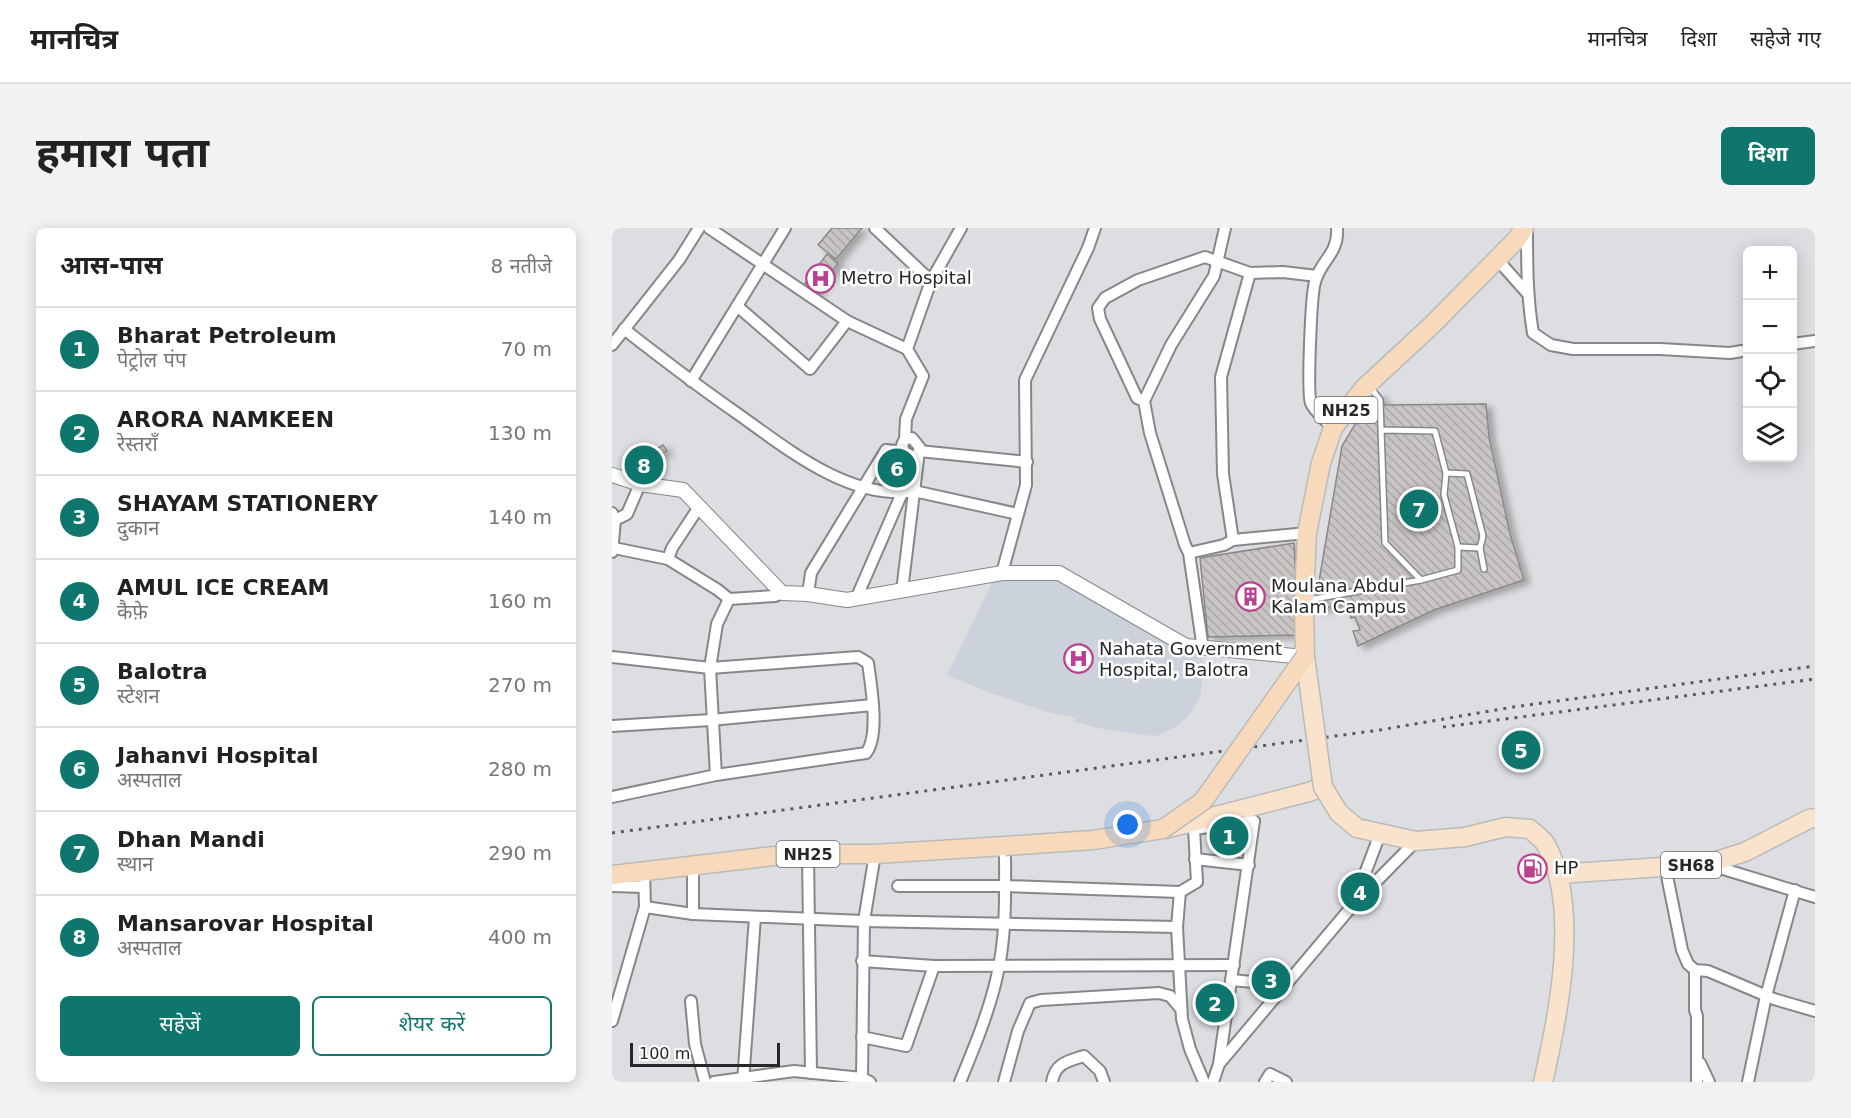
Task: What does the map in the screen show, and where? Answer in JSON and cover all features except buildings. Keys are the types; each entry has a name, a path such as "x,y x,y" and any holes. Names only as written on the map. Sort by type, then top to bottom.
{"highway":[{"name":"NH25","path":"612,875 644,879 693,864 808,854 875,854 1093,840 1163,829 1203,801 1305,657 1306,533 1321,463 1333,428 1369,383 1432,325 1517,239 1525,228"}],"main road":[{"path":"1305,657 1323,787 1339,813 1357,828 1416,841 1465,837 1506,827 1530,829 1546,844 1558,874 1566,932 1556,1024 1543,1082"},
{"path":"1163,829 1323,787"},
{"name":"SH68","path":"1558,874 1706,864 1745,852 1815,818"}],"street":[{"path":"612,345 679,260 699,228"},
{"path":"709,228 848,321 907,349 924,376 906,419 905,439 902,443 904,452"},
{"path":"691,381 785,228"},
{"path":"874,228 931,281"},
{"path":"907,349 931,281 961,228"},
{"path":"1002,573 1026,485 1025,380 1088,248 1095,228"},
{"path":"1203,649 1189,553 1150,434 1144,401 1171,345 1214,276 1225,228"},
{"path":"1333,428 1311,403 1309,371 1314,283 1332,254 1338,238 1337,228"},
{"path":"1525,228 1528,294 1533,333 1551,345 1573,350 1730,353 1743,351"},
{"path":"1144,401 1137,398 1100,320 1098,308 1105,298 1138,280 1204,257 1250,273 1283,272 1317,276"},
{"path":"1497,259 1528,294"},
{"path":"1233,540 1223,474 1221,377 1250,273"},
{"path":"737,306 810,369 848,321"},
{"path":"624,329 691,381 796,455 825,472 865,487 902,493 914,491 1018,514"},
{"path":"1797,343 1815,341"},
{"path":"902,591 920,452 919,446 912,438 905,439"},
{"path":"808,594 811,573 886,450 904,452 914,457 920,452 1027,462"},
{"path":"612,476 639,484 683,490 782,593"},
{"path":"639,484 627,514 613,517 613,550 668,559 729,598 775,596 782,593 847,600 1002,573 1059,573 1186,646 1305,657"},
{"path":"856,599 902,493"},
{"path":"668,559 672,548 699,507"},
{"path":"1189,553 1224,545 1233,540 1306,533"},
{"path":"716,775 711,720 710,668 717,624 729,598"},
{"path":"612,657 710,668 858,657 868,663 873,705 872,747 866,753 716,775 612,797"},
{"path":"612,726 711,720 873,705"},
{"path":"898,886 1005,886 1180,892 1197,882 1194,829 1254,821 1219,1064 1213,1082"},
{"path":"1353,905 1380,834"},
{"path":"1219,1064 1353,905 1416,841"},
{"path":"960,1082 998,976 1004,924 1005,846"},
{"path":"808,854 811,1073"},
{"path":"714,1082 794,1071 866,1080 862,1036 862,961 864,921 875,854"},
{"path":"1195,858 1249,865"},
{"path":"693,864 693,914"},
{"path":"1706,864 1815,897"},
{"path":"1665,866 1682,950 1688,964 1695,970 1708,971 1766,996 1815,1011"},
{"path":"612,886 644,879 645,907 615,1000 612,1021"},
{"path":"1748,1082 1766,996 1795,891"},
{"path":"1180,892 1178,964 1182,1019 1190,1049 1204,1082"},
{"path":"645,907 693,914 808,919 1178,927"},
{"path":"744,1079 755,917"},
{"path":"862,961 934,966 1234,965"},
{"path":"862,1036 906,1046 934,966"},
{"path":"1695,970 1697,1082"},
{"path":"1231,980 1286,985"},
{"path":"1004,1082 1018,1031 1030,1003 1041,999 1159,993 1170,996 1181,1009"},
{"path":"691,1001 695,1044 705,1082"},
{"path":"1052,1082 1053,1074 1061,1063 1084,1056 1100,1071 1104,1082"},
{"path":"1697,1057 1709,1082"},
{"path":"1265,1082 1270,1074 1286,1082"}],"lane":[{"path":"1369,383 1380,400 1385,543 1421,580"},
{"path":"1304,600 1421,580 1458,570 1458,547 1444,495 1446,473 1436,430 1381,430"},
{"path":"1446,473 1467,474 1483,536 1480,548 1484,569"},
{"path":"1458,547 1480,548"}],"shaded area":[{"name":"Nahata Government Hospital, Balotra","path":"1059,575 1200,651 1203,663 1201,693 1188,716 1177,726 1160,735 1152,736 1097,728 1075,722 1075,718 1047,712 991,693 947,675 994,579"}],"railway":[{"path":"612,833 1380,730 1513,707 1815,666"},
{"path":"1443,727 1815,679"}],"place":[{"name":"Metro Hospital","path":"820,278"},
{"name":"Mansarovar Hospital","path":"644,465"},
{"name":"Jahanvi Hospital","path":"897,468"},
{"name":"Dhan Mandi","path":"1419,509"},
{"name":"Moulana Abdul Kalam Campus","path":"1250,596"},
{"name":"Nahata Government Hospital, Balotra","path":"1078,659"},
{"name":"Balotra","path":"1521,750"},
{"name":"Bharat Petroleum","path":"1229,836"},
{"name":"HP","path":"1533,868"},
{"name":"AMUL ICE CREAM","path":"1360,892"},
{"name":"SHAYAM STATIONERY","path":"1271,980"},
{"name":"ARORA NAMKEEN","path":"1215,1003"}]}
